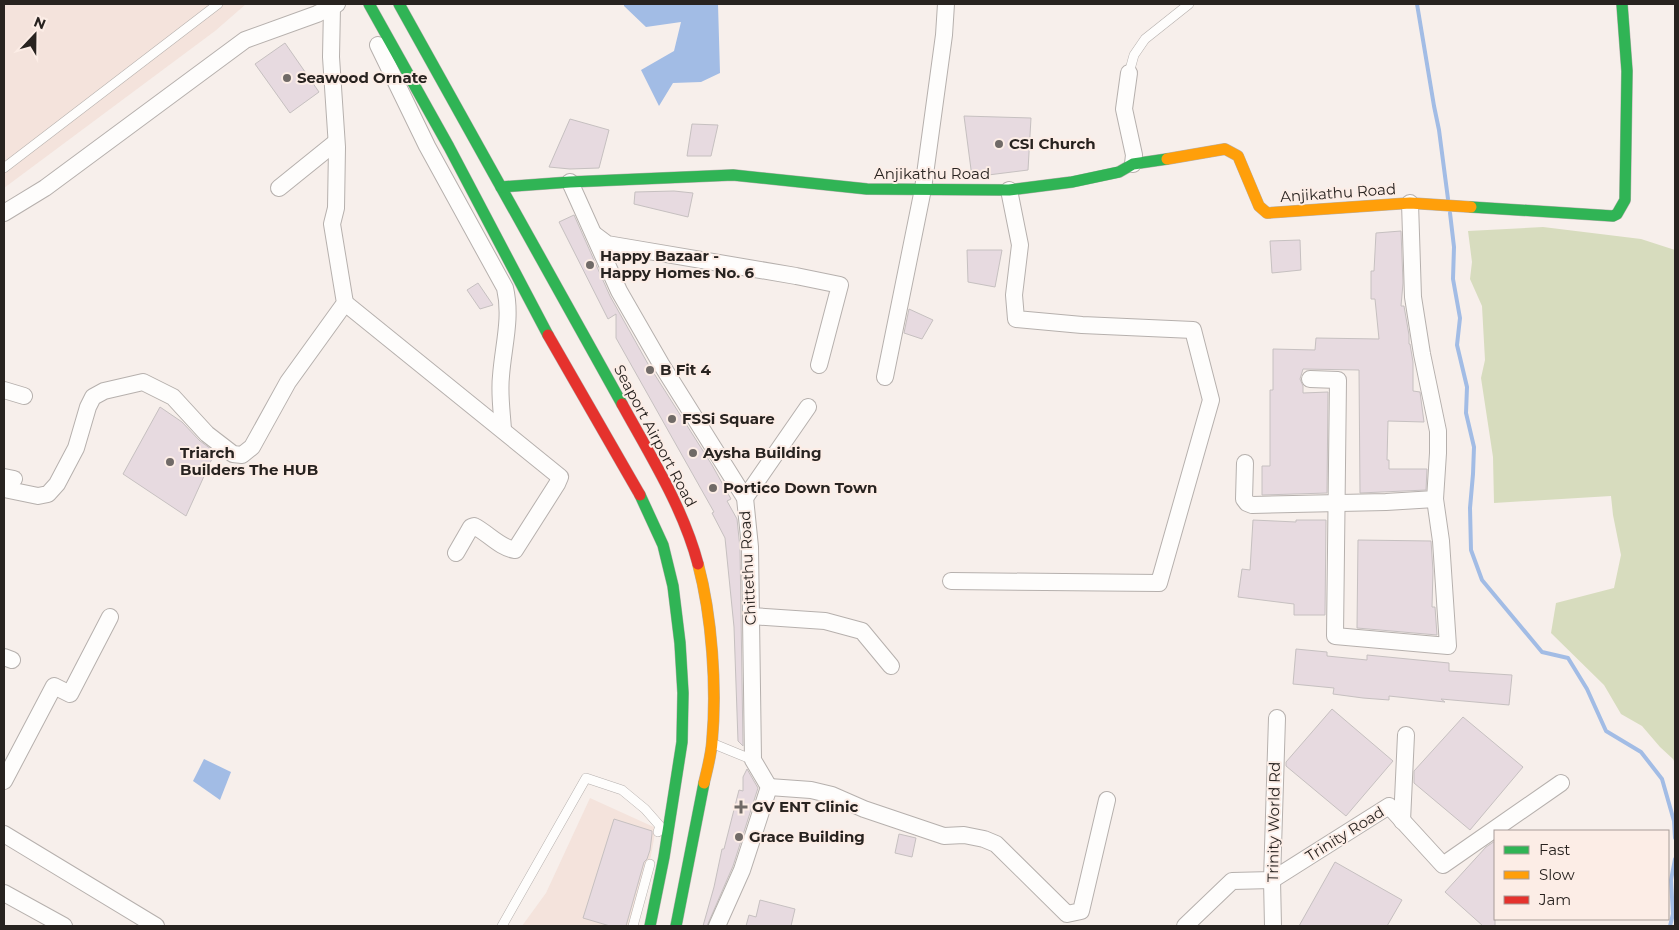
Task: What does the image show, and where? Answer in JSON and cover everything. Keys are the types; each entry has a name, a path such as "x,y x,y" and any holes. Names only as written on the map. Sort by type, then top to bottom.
{"main road":[{"path":"369,4 449,147 549,336 637,489 663,545 673,586 680,643 683,693 682,742 664,857 650,926"},
{"name":"Seaport Airport Road","path":"399,4 642,438 692,540 705,588 711,645 713,692 712,743 676,926"},
{"name":"Anjikathu Road","path":"501,187 733,175 868,189 1009,190 1072,182 1119,172 1133,164 1225,149 1238,156 1259,206 1267,213 1410,203 1613,216 1617,214 1625,200 1627,71 1622,4"}],"street":[{"path":"358,4 427,146 505,288 508,312 500,378 503,430"},
{"path":"885,377 923,189 944,35 946,4"},
{"path":"4,213 45,188 245,40 334,6 331,57 336,142 336,208 332,224 344,303 557,474 560,479 515,550 511,550 474,526 471,527 456,553"},
{"path":"1129,73 1124,109 1134,155 1133,164"},
{"path":"280,188 336,142"},
{"name":"Chittethu Road","path":"570,182 620,291 661,364 745,498 750,548 753,760"},
{"path":"951,581 1159,583 1212,400 1193,330 1016,319 1014,295 1020,245 1009,190"},
{"path":"1310,379 1338,380 1335,636 1448,646 1441,541 1434,499 1438,431 1422,354 1413,297 1410,203"},
{"path":"595,235 607,244 840,285 819,365"},
{"path":"7,482 38,496 48,494 57,484 76,448 88,407 93,397 104,390 143,382 173,397 206,434 233,454 242,455 252,447 288,382 344,303"},
{"path":"4,390 24,396"},
{"path":"745,498 808,407"},
{"path":"1246,463 1244,499 1252,505 1434,499"},
{"path":"751,616 826,621 862,631 891,666"},
{"path":"4,781 54,686 70,694 110,617"},
{"name":"Trinity World Rd","path":"1273,926 1272,880 1277,718"},
{"path":"1402,821 1406,735"},
{"path":"717,926 742,870 769,786 753,760"},
{"name":"Trinity Road","path":"1272,880 1389,806 1443,865 1561,783"},
{"path":"769,786 818,791 944,836 964,835 984,839 996,844 1067,914 1081,911 1107,800"},
{"path":"4,834 156,926"},
{"path":"1185,926 1232,881 1272,880"},
{"path":"4,893 64,926"}],"lane":[{"path":"202,4 208,12"},
{"path":"4,168 218,4"},
{"path":"1129,73 1134,55 1145,39 1189,4"},
{"path":"712,743 753,760"},
{"path":"502,926 586,778 622,790 645,809 660,826 655,845"},
{"path":"633,926 652,855"}],"shaded area":[{"path":"4,4 246,4 215,31 4,188"},
{"path":"590,798 656,828 638,926 522,926 546,893"}],"green space":[{"path":"1543,227 1641,239 1675,250 1675,763 1642,726 1621,714 1604,685 1551,633 1556,603 1614,588 1621,555 1611,496 1494,503 1493,457 1481,378 1485,360 1482,306 1470,279 1472,262 1468,231"}],"water":[{"path":"624,4 718,4 720,73 701,82 673,83 659,106 641,70 674,51 681,22 646,27"},
{"path":"204,759 231,772 220,800 193,781"}],"building":[{"name":"Seawood Ornate","path":"285,43 319,92 290,113 255,64"},
{"name":"CSI Church","path":"964,116 1031,118 1028,170 972,177"},
{"path":"570,119 609,130 599,168 570,169 549,167"},
{"path":"692,124 718,125 711,156 687,156"},
{"path":"674,191 693,193 688,217 634,204 635,192"},
{"path":"574,215 610,296 648,364 712,465 731,499 727,501 737,519 740,548 743,746 738,741 734,627 725,538 712,513 714,512 616,338 616,314 608,319 559,222"},
{"path":"1401,231 1403,283 1401,306 1404,306 1413,362 1413,391 1420,392 1424,422 1388,421 1387,460 1389,460 1389,469 1427,469 1426,490 1360,493 1359,370 1303,369 1300,379 1303,393 1328,392 1327,493 1262,495 1262,466 1270,466 1270,390 1273,390 1273,349 1315,350 1316,338 1379,339 1375,299 1371,299 1371,271 1374,271 1376,233"},
{"path":"1300,240 1301,270 1272,273 1270,241"},
{"path":"967,250 1002,250 995,287 968,282"},
{"path":"478,283 493,305 480,309 467,290"},
{"path":"909,309 933,320 922,339 904,333"},
{"name":"Triarch Builders The HUB","path":"160,407 182,422 200,441 215,452 186,516 123,474"},
{"path":"1253,520 1296,522 1296,520 1326,520 1325,615 1294,615 1294,604 1238,597 1242,569 1250,570"},
{"path":"1358,540 1431,541 1433,571 1432,607 1435,607 1437,635 1357,628"},
{"path":"1296,649 1327,652 1327,656 1367,660 1367,655 1449,663 1449,671 1512,675 1509,705 1441,699 1445,702 1389,696 1389,700 1363,698 1333,694 1334,688 1293,684"},
{"path":"1332,709 1393,761 1346,816 1286,766 1286,762"},
{"path":"1463,717 1523,767 1470,830 1414,783 1414,771"},
{"path":"747,769 758,788 733,866 707,926 703,926 722,849 724,849 739,790 743,791 743,777"},
{"path":"614,819 652,831 650,850 644,862 626,926 610,926 583,918"},
{"path":"899,834 916,838 912,857 895,853"},
{"path":"1494,842 1495,926 1483,926 1445,892 1486,847"},
{"path":"1335,862 1402,900 1387,926 1299,926"},
{"path":"760,900 795,909 791,926 746,926 749,915 756,917"}],"waterway":[{"path":"1417,4 1439,130 1448,199"},
{"path":"1450,213 1454,247 1453,279 1460,318 1457,345 1467,387 1466,413 1474,447 1470,508 1471,550 1482,580 1542,652 1568,658 1587,689 1606,731 1641,752 1662,779 1674,821 1675,838"},
{"path":"1670,926 1673,914 1671,880 1675,859"}],"traffic: fast":[{"path":"369,4 449,147 548,335"},
{"path":"399,4 622,404"},
{"path":"1471,207 1613,216 1617,214 1625,200 1627,71 1622,4"},
{"path":"501,187 733,175 867,189 1009,190 1072,182 1119,172 1133,164 1167,159"},
{"path":"640,495 663,545 673,586 680,643 683,693 682,742 664,857 650,926"},
{"path":"676,926 704,783"}],"traffic: slow":[{"path":"1167,159 1225,149 1238,156 1259,206 1267,213 1410,203 1471,207"},
{"path":"698,564 710,629 714,699 712,742 704,783"}],"traffic: jam":[{"path":"548,335 640,495"},
{"path":"622,404 675,502 692,543 698,564"}],"place":[{"name":"Seawood Ornate","path":"287,78"},
{"name":"CSI Church","path":"999,144"},
{"name":"Happy Bazaar - Happy Homes No. 6","path":"590,265"},
{"name":"B Fit 4","path":"650,370"},
{"name":"FSSi Square","path":"672,419"},
{"name":"Aysha Building","path":"693,453"},
{"name":"Triarch Builders The HUB","path":"170,462"},
{"name":"Portico Down Town","path":"713,488"},
{"name":"GV ENT Clinic","path":"741,807"},
{"name":"Grace Building","path":"739,837"}]}
